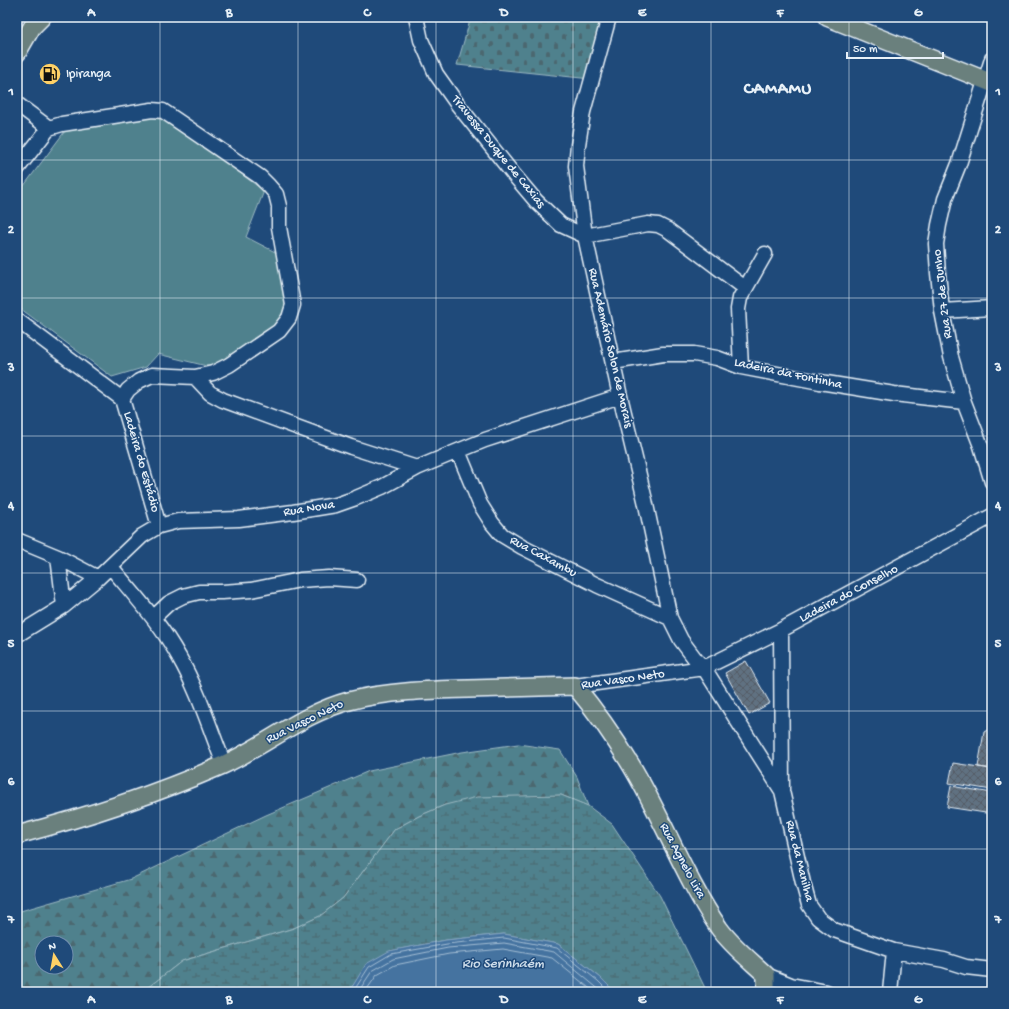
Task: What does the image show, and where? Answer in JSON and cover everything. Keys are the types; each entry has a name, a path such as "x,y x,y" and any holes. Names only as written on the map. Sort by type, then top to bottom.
{"main road":[{"path":"17,53 32,27 42,17"},
{"path":"838,19 989,82"},
{"name":"Rua Vasco Neto","path":"17,835 83,817 148,794 224,764 318,713 348,702 380,695 420,690 575,686"},
{"name":"Rua Agnelo Lira","path":"575,686 598,713 632,766 702,900 720,929 740,952 766,975"},
{"path":"766,975 766,992"}],"street":[{"name":"Travessa Duque de Caxias","path":"416,17 421,40 436,74 458,105 536,201 562,225 585,236"},
{"name":"Rua Ademário Solon de Morais","path":"609,17 583,112 578,145 576,166 585,236 620,396 645,500 670,618 681,640 704,668"},
{"name":"Rua 27 de Junho","path":"992,59 989,82 945,199 936,244 942,311 951,357 964,402 981,446 992,482"},
{"path":"17,104 49,128"},
{"path":"17,169 49,128 62,124 152,110 163,111 260,177 276,194 279,206 279,227 293,305 289,318 279,332 229,365 213,373 195,377 152,375 139,381 128,390 122,399 17,320"},
{"path":"585,236 648,224 658,225 668,230 745,288"},
{"path":"741,367 738,309 740,298 765,254"},
{"path":"942,311 992,308"},
{"name":"Ladeira da Fontinha","path":"613,362 663,354 694,354 717,358 741,367 820,382 894,394 964,402"},
{"path":"195,377 210,393 223,400 351,447 417,468"},
{"name":"Rua Nova","path":"17,635 64,606 111,567 142,536 159,526 178,522 239,518 336,505 382,487 417,468 458,451 620,396"},
{"name":"Ladeira do Estádio","path":"122,399 159,526"},
{"name":"Rua Caxambu","path":"458,451 480,504 492,523 502,535 596,586 670,618"},
{"name":"Ladeira do Conselho","path":"704,668 781,630 992,516"},
{"path":"17,540 58,557 98,578"},
{"path":"58,557 64,606"},
{"path":"111,567 153,618 180,657 193,685 224,764"},
{"path":"153,618 169,603 183,596 198,592 251,590 300,580 322,578 358,580"},
{"name":"Rua da Manilha","path":"781,630 782,791 803,883 810,905 818,918 834,930 894,951 944,960 966,967 992,970"},
{"name":"Rua da Manilha","path":"704,668 782,791"},
{"name":"Rua Vasco Neto","path":"575,686 704,668"},
{"path":"890,992 894,951"},
{"name":"Rua Agnelo Lira","path":"766,975 791,985 827,992"}],"green space":[{"path":"471,17 608,17 591,79 457,65"},
{"path":"164,116 264,191 246,237 277,253 287,305 273,329 219,369 158,354 146,367 112,377 17,306 17,195 68,127"},
{"path":"518,744 560,750 577,777 588,806 561,795 445,805 419,816 395,829 343,898 320,916 294,928 182,961 142,992 17,992 17,912 131,879 266,815 369,771 462,752"},
{"path":"561,795 588,806 612,824 660,896 707,992 615,992 601,978 558,944 504,934 446,940 390,951 349,989 349,992 142,992 182,961 294,928 320,916 343,898 395,829 419,816 445,805 477,797"}],"water":[{"name":"Rio Serinhaém","path":"504,934 558,944 601,978 615,992 349,992 366,964 389,951 446,940"}],"building":[{"path":"746,661 770,703 749,715 725,673"},
{"path":"992,729 992,769 978,767 984,732"},
{"path":"953,763 992,769 992,790 949,783"},
{"path":"951,786 992,793 992,814 947,807"}],"place":[{"name":"Ipiranga","path":"50,74"}],"district":[{"name":"CAMAMU","path":"778,90"}]}
